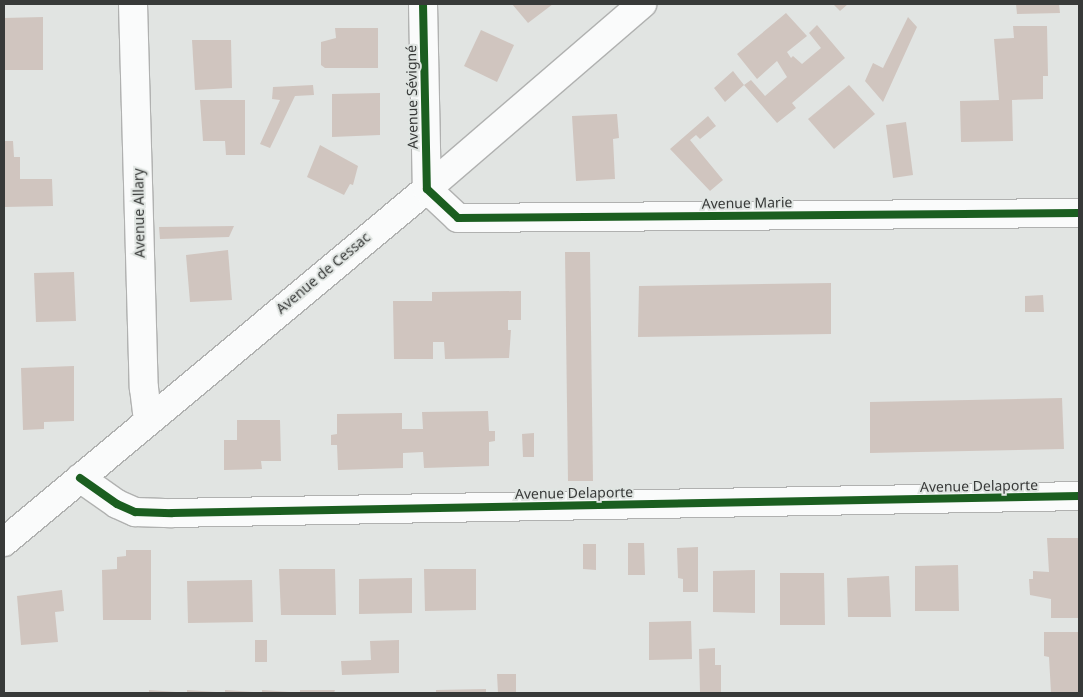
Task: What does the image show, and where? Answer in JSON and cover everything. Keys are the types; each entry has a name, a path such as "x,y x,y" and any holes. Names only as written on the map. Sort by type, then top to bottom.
{"street":[{"name":"Avenue Allary","path":"134,4 144,388 148,421"},
{"name":"Avenue Sévigné","path":"423,4 427,189"},
{"name":"Avenue de Cessac","path":"4,542 427,189 642,4"},
{"name":"Avenue Marie","path":"427,189 458,218 1079,213"},
{"name":"Avenue Delaporte","path":"80,478 117,504 135,512 172,514 1079,496"}],"building":[{"path":"512,4 553,4 528,23"},
{"path":"833,4 848,4 840,11"},
{"path":"1016,4 1059,4 1060,13 1017,14"},
{"path":"786,13 807,36 787,52 791,58 793,56 802,64 821,48 809,33 817,25 845,58 792,103 796,108 777,123 744,85 751,80 765,96 787,77 777,61 757,79 737,54"},
{"path":"43,17 43,70 4,70 4,18"},
{"path":"908,17 917,27 883,102 865,81 873,63 883,68"},
{"path":"1013,26 1047,26 1048,76 1043,76 1043,99 1012,100 1013,141 961,142 960,101 999,100 994,39 1014,38"},
{"path":"335,28 378,28 378,68 325,68 321,65 321,42 336,38"},
{"path":"481,30 514,45 497,82 464,66"},
{"path":"192,40 231,40 232,88 195,90"},
{"path":"733,71 744,85 725,102 714,88"},
{"path":"313,85 314,95 295,96 270,148 260,144 280,100 272,99 273,87"},
{"path":"849,85 875,114 834,149 808,119"},
{"path":"380,93 380,135 332,137 332,94"},
{"path":"200,100 245,100 245,155 226,155 225,141 203,141"},
{"path":"617,114 619,138 613,139 615,179 576,181 572,116"},
{"path":"708,116 716,126 700,139 696,135 690,140 723,180 710,191 670,149"},
{"path":"906,122 913,175 893,178 886,125"},
{"path":"4,141 13,141 14,157 20,157 20,179 52,179 53,206 4,207"},
{"path":"320,145 358,166 353,185 350,184 344,195 307,177"},
{"path":"234,226 229,237 160,239 159,227"},
{"path":"228,250 232,300 190,302 186,255"},
{"path":"565,252 590,252 593,481 568,481"},
{"path":"74,272 76,321 36,322 34,273"},
{"path":"831,283 831,334 638,337 639,286"},
{"path":"521,291 521,320 508,320 508,330 511,330 509,358 445,359 444,342 433,342 433,359 394,359 393,301 432,301 432,292"},
{"path":"1043,295 1044,312 1025,312 1025,296"},
{"path":"74,366 74,421 44,422 44,429 23,430 21,368"},
{"path":"1062,398 1064,449 870,453 870,402"},
{"path":"488,411 489,431 495,431 495,441 489,442 489,466 424,468 423,452 403,453 403,468 338,470 337,445 331,445 331,435 337,434 337,414 402,413 402,429 423,429 422,412"},
{"path":"237,420 280,420 281,461 261,461 262,469 224,470 224,440 237,440"},
{"path":"534,433 534,457 523,457 522,434"},
{"path":"1047,538 1079,538 1079,618 1051,618 1051,599 1030,595 1029,579 1033,579 1033,571 1049,572"},
{"path":"628,543 644,543 645,575 628,575"},
{"path":"583,544 596,544 596,570 583,569"},
{"path":"698,547 698,592 683,592 683,579 678,578 677,548"},
{"path":"126,550 151,550 151,620 103,620 102,570 117,569 117,557 126,556"},
{"path":"958,565 959,611 915,611 915,566"},
{"path":"279,569 335,569 336,615 281,615"},
{"path":"424,569 476,569 476,610 425,611"},
{"path":"755,570 755,613 713,612 713,571"},
{"path":"780,573 824,573 825,625 780,625"},
{"path":"889,576 891,617 848,617 847,578"},
{"path":"412,578 412,613 359,614 359,579"},
{"path":"252,580 253,622 188,623 187,581"},
{"path":"62,590 64,611 55,612 58,642 21,645 17,596"},
{"path":"691,621 692,659 649,660 649,622"},
{"path":"1044,632 1079,632 1079,693 1051,693 1049,657 1044,656"},
{"path":"255,640 267,640 267,662 255,662"},
{"path":"399,640 399,673 342,675 341,661 371,660 370,641"},
{"path":"715,648 715,665 721,665 721,693 700,693 699,649"},
{"path":"497,674 516,674 516,693 498,693"},
{"path":"486,689 486,693 436,693 436,690"},
{"path":"149,690 176,692 176,693 149,693"},
{"path":"187,690 216,692 216,693 187,693"},
{"path":"225,690 253,692 253,693 225,693"},
{"path":"262,690 290,692 290,693 262,693"},
{"path":"300,690 335,690 334,693 300,693"}],"cycle path":[{"path":"423,4 427,189 458,218 1079,213"},
{"path":"80,478 117,504 135,512 172,513 1079,496"}]}
